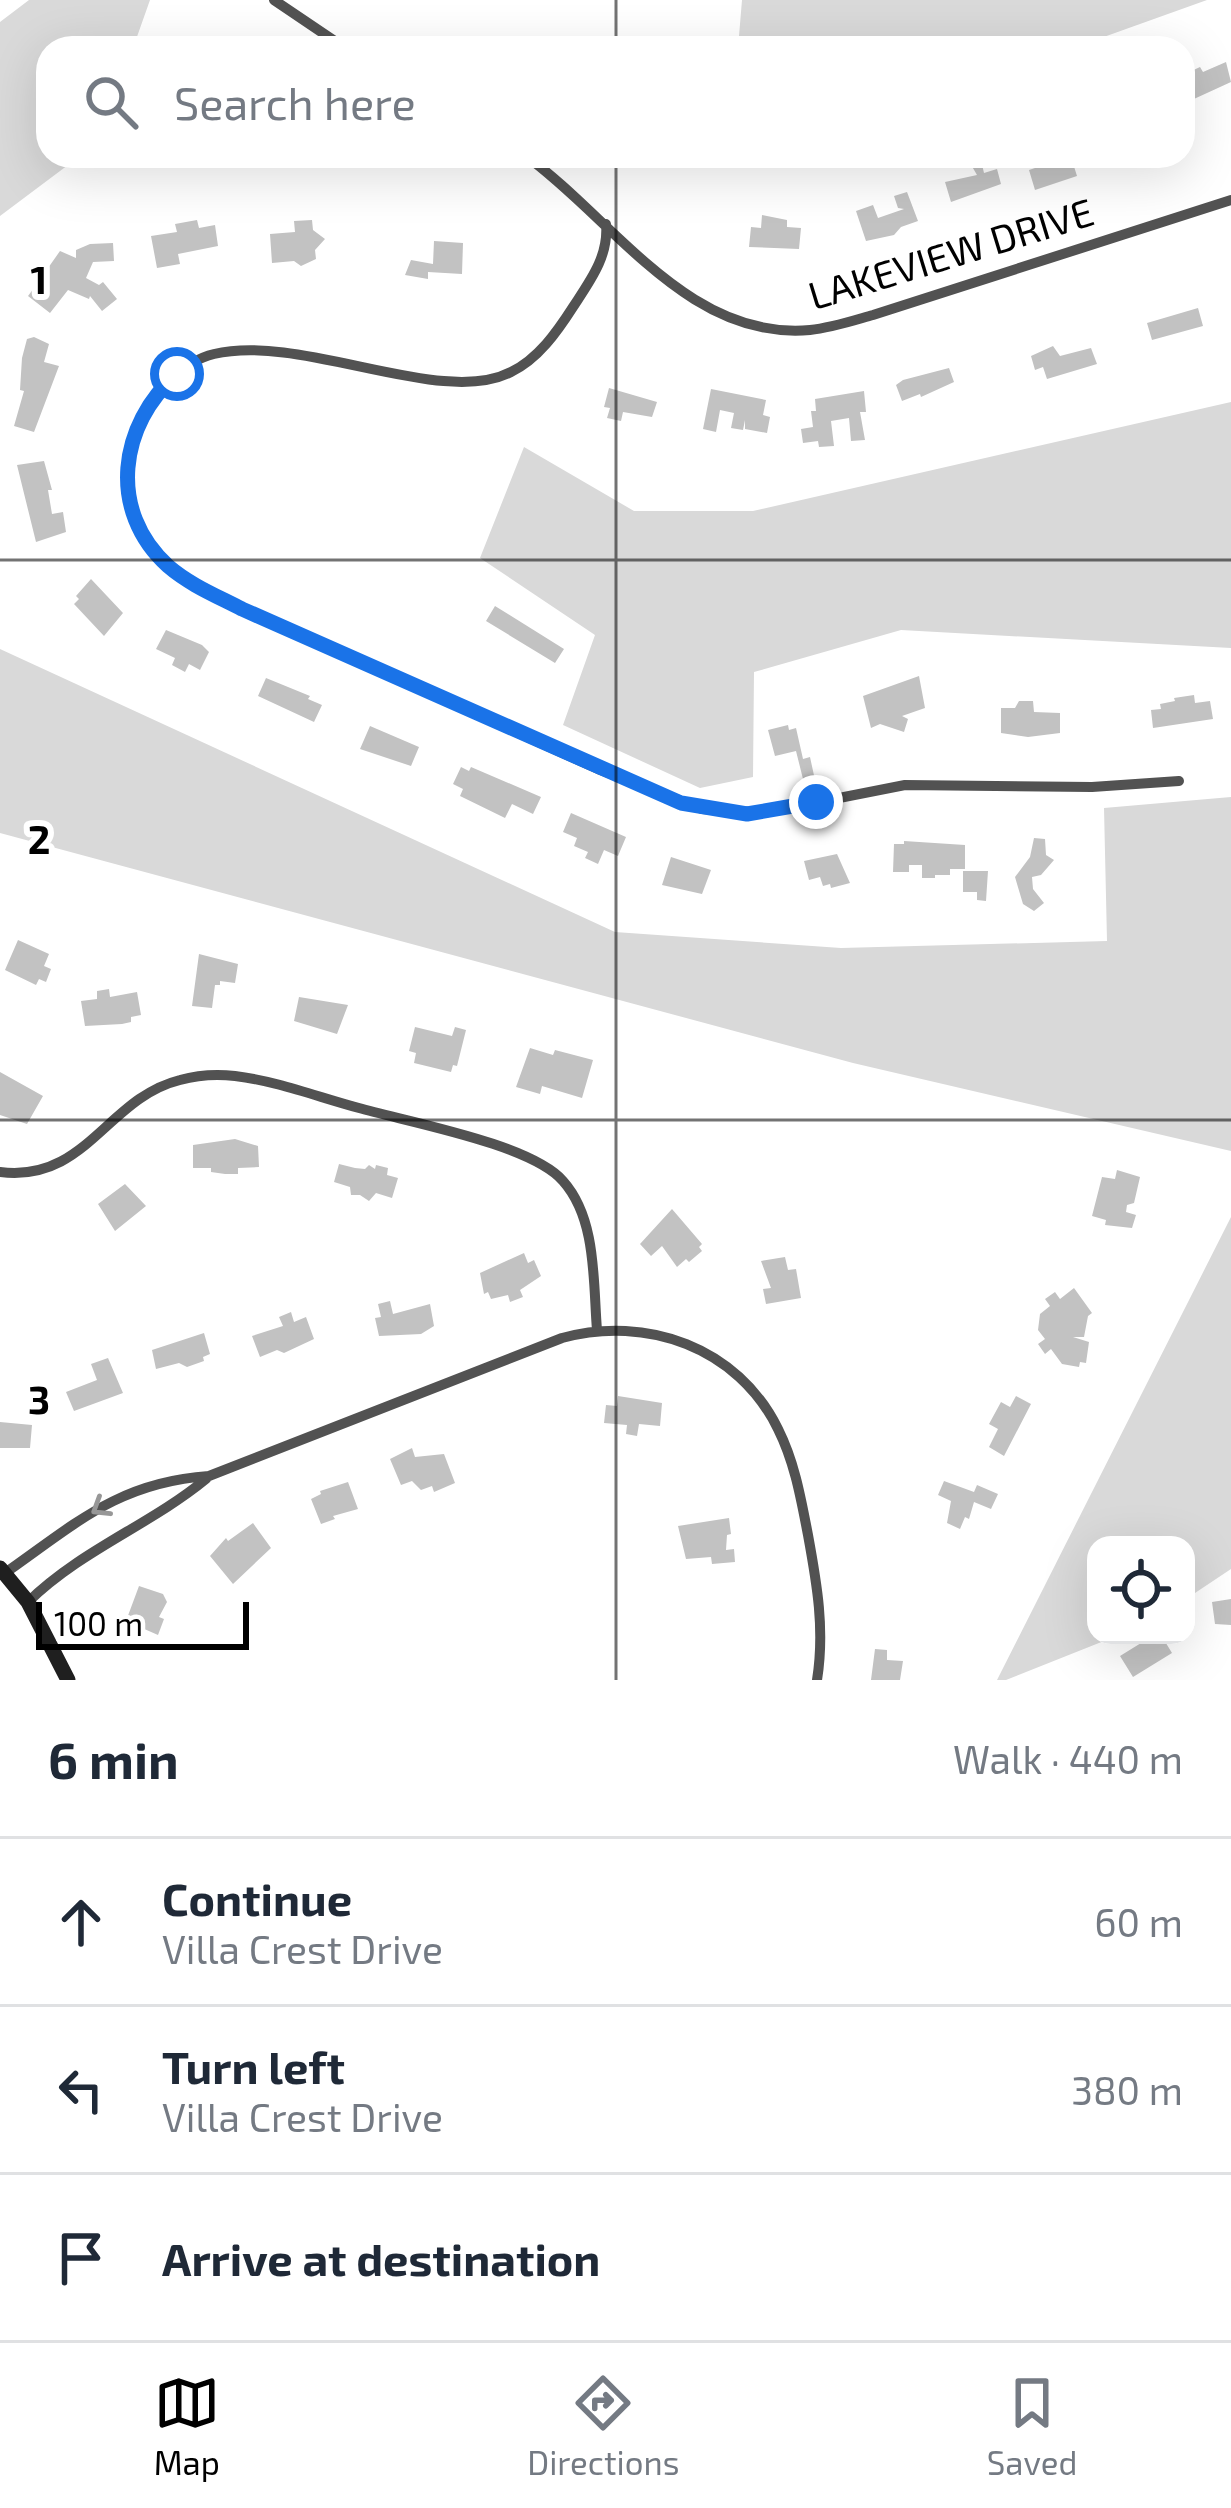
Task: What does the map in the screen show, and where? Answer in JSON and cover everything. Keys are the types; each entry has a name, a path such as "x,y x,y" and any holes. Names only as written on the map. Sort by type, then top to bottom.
{"main road":[{"path":"3,1571 28,1602 68,1680"}],"street":[{"path":"274,0 327,36"},
{"name":"LAKEVIEW DRIVE","path":"542,168 701,305 736,321 800,331 927,299 1231,200"},
{"path":"606,224 602,260 574,307 538,352 507,375 480,381 450,380 260,350 214,354 184,369 147,406 129,450 131,507 154,550 185,579 242,609 598,769 702,809 763,813 905,784 1092,788 1179,781"},
{"path":"0,1172 26,1174 57,1165 91,1143 135,1101 170,1083 220,1075 273,1084 508,1150 554,1172 572,1193 588,1234 597,1330"},
{"path":"3,1571 118,1496 176,1478 209,1476 495,1363 597,1330 657,1334 698,1348 736,1374 767,1409 791,1461 816,1574 822,1630 817,1680"},
{"path":"28,1602 76,1561 209,1476"}],"shaded area":[{"path":"29,0 150,0 137,36 36,36 36,168 64,168 0,216 0,22"},
{"path":"742,0 1207,0 1106,36 739,36"},
{"path":"1231,402 1231,648 901,630 754,672 753,777 700,788 563,725 595,635 480,558 524,447 634,511 753,511"},
{"path":"0,649 615,932 841,948 1107,941 1104,808 1231,797 1231,1151 853,1063 0,833"},
{"path":"1231,1217 1231,1569 1195,1593 1195,1536 1087,1536 1087,1644 1096,1644 997,1680"}],"building":[{"path":"1226,62 1231,82 1195,98 1195,69 1200,67 1203,72"},
{"path":"973,168 983,168 984,173 997,169 1001,184 951,202 945,182 977,175"},
{"path":"1074,168 1077,176 1035,190 1029,170"},
{"path":"907,192 918,221 894,235 866,241 856,211 873,205 878,218 904,209 898,208 894,196"},
{"path":"762,215 801,228 799,249 749,247 751,227 761,228"},
{"path":"197,220 199,228 215,225 218,246 178,254 180,264 157,268 151,236 177,232 175,224"},
{"path":"312,220 313,230 325,239 315,250 316,259 301,266 294,261 272,263 270,234 295,232 294,221"},
{"path":"434,241 463,243 462,274 428,272 428,279 405,275 411,260 433,264"},
{"path":"113,243 114,261 93,262 86,278 99,285 103,282 117,299 102,311 90,296 68,290 50,313 28,296 46,283 41,278 60,251 76,258 76,250 90,244"},
{"path":"1198,308 1203,326 1152,340 1147,323"},
{"path":"27,339 49,344 44,362 59,366 34,432 14,426 24,391 20,390 22,358"},
{"path":"1053,346 1060,356 1091,348 1097,364 1047,379 1043,367 1035,370 1031,356"},
{"path":"949,368 954,382 902,401 896,385 903,380"},
{"path":"609,388 657,402 652,417 623,412 621,421 607,418 610,408 604,407"},
{"path":"711,389 766,400 767,433 745,429 745,420 743,430 731,428 734,413 720,410 716,432 703,429"},
{"path":"864,391 866,412 860,412 865,440 851,441 849,418 831,421 834,446 803,443 801,429 813,427 815,399"},
{"path":"44,461 52,514 63,512 66,532 36,542 17,465"},
{"path":"91,579 123,613 104,636 74,604"},
{"path":"495,606 564,649 555,663 486,621"},
{"path":"166,630 209,652 200,670 189,664 185,672 172,665 175,658 156,649"},
{"path":"919,676 925,708 902,716 908,719 904,732 880,724 871,728 863,696"},
{"path":"266,678 322,705 314,722 258,696"},
{"path":"1194,695 1195,703 1210,701 1213,719 1153,728 1151,710 1161,709 1160,704 1174,698"},
{"path":"1019,701 1033,701 1034,712 1060,713 1060,733 1028,737 1001,733 1001,708 1015,708"},
{"path":"788,725 789,730 796,728 803,759 810,757 815,780 804,783 796,751 775,756 768,730"},
{"path":"370,726 419,747 411,766 360,749"},
{"path":"461,767 541,797 533,814 512,804 505,818 460,796 463,789 453,784"},
{"path":"571,813 626,837 618,856 604,850 598,864 585,858 588,852 574,846 577,838 563,832"},
{"path":"1034,838 1045,839 1046,855 1054,860 1041,875 1032,877 1033,889 1044,903 1034,911 1023,904 1015,877 1030,857"},
{"path":"894,844 965,845 965,869 950,869 950,875 935,878 922,878 922,865 909,865 909,872 893,872"},
{"path":"837,854 850,883 831,888 830,884 823,886 820,877 809,880 804,861"},
{"path":"671,857 711,870 702,894 662,885"},
{"path":"963,871 988,871 986,901 977,900 977,892 963,892"},
{"path":"18,940 49,954 44,966 51,969 46,982 39,979 36,985 5,970"},
{"path":"199,954 238,964 235,983 215,985 212,1008 192,1006"},
{"path":"109,989 110,997 137,992 141,1015 122,1024 85,1026 81,1001 97,999 97,991"},
{"path":"299,997 348,1005 337,1034 294,1021"},
{"path":"415,1027 452,1036 455,1027 466,1030 457,1066 451,1072 414,1063 416,1053 409,1051"},
{"path":"530,1048 593,1060 582,1098 542,1086 540,1094 516,1087"},
{"path":"0,1072 43,1096 27,1124 0,1115"},
{"path":"235,1139 258,1146 259,1167 238,1168 238,1174 193,1168 193,1145"},
{"path":"339,1164 388,1168 387,1175 398,1178 392,1198 376,1193 369,1201 351,1195 350,1187 334,1182"},
{"path":"1117,1170 1140,1177 1134,1203 1127,1205 1126,1212 1136,1215 1132,1228 1105,1225 1106,1220 1092,1216 1102,1177 1115,1179"},
{"path":"125,1184 146,1206 115,1231 98,1204"},
{"path":"672,1209 702,1244 702,1251 677,1267 662,1246 651,1256 640,1244"},
{"path":"524,1253 528,1263 534,1260 541,1276 520,1290 523,1297 510,1302 508,1295 491,1299 488,1292 484,1294 480,1273"},
{"path":"785,1257 788,1270 796,1269 801,1298 766,1304 763,1289 771,1288 761,1261"},
{"path":"1074,1288 1092,1313 1084,1337 1073,1337 1089,1342 1086,1363 1080,1362 1079,1367 1062,1364 1051,1349 1045,1354 1038,1344 1045,1339 1038,1330 1040,1314 1050,1306 1045,1299 1055,1292 1060,1299"},
{"path":"390,1301 393,1314 430,1304 434,1326 421,1334 379,1336 378,1304"},
{"path":"291,1312 294,1322 306,1317 314,1339 284,1353 277,1350 260,1357 252,1336 283,1326 279,1317"},
{"path":"204,1333 210,1354 204,1361 156,1369 152,1350"},
{"path":"108,1358 123,1393 74,1411 66,1392 97,1380 91,1364"},
{"path":"618,1396 662,1403 660,1426 639,1424 637,1436 626,1434 627,1425 604,1423 606,1405 617,1406"},
{"path":"1016,1396 1031,1404 1004,1456 989,1447 998,1429 989,1424 1001,1402 1010,1407"},
{"path":"0,1422 32,1425 30,1448 0,1448"},
{"path":"412,1448 415,1457 444,1454 455,1483 434,1492 432,1486 421,1490 412,1481 401,1485 390,1459"},
{"path":"944,1481 974,1492 977,1485 998,1494 991,1509 974,1502 960,1529 947,1523 951,1501 938,1495"},
{"path":"348,1482 358,1509 321,1524 311,1499"},
{"path":"729,1518 726,1550 734,1549 735,1562 686,1559 678,1526"},
{"path":"253,1523 271,1548 233,1584 210,1556 226,1538"},
{"path":"139,1586 163,1594 167,1602 159,1617 164,1619 158,1635 126,1621"},
{"path":"1231,1599 1231,1625 1215,1624 1212,1602"},
{"path":"1139,1644 1166,1644 1172,1653 1133,1677 1120,1656"},
{"path":"875,1649 887,1650 887,1660 903,1661 900,1680 871,1680"}],"route":[{"path":"177,374 142,414 129,450 127,476 131,507 147,540 185,579 242,609 681,803 747,814 816,802"}]}
